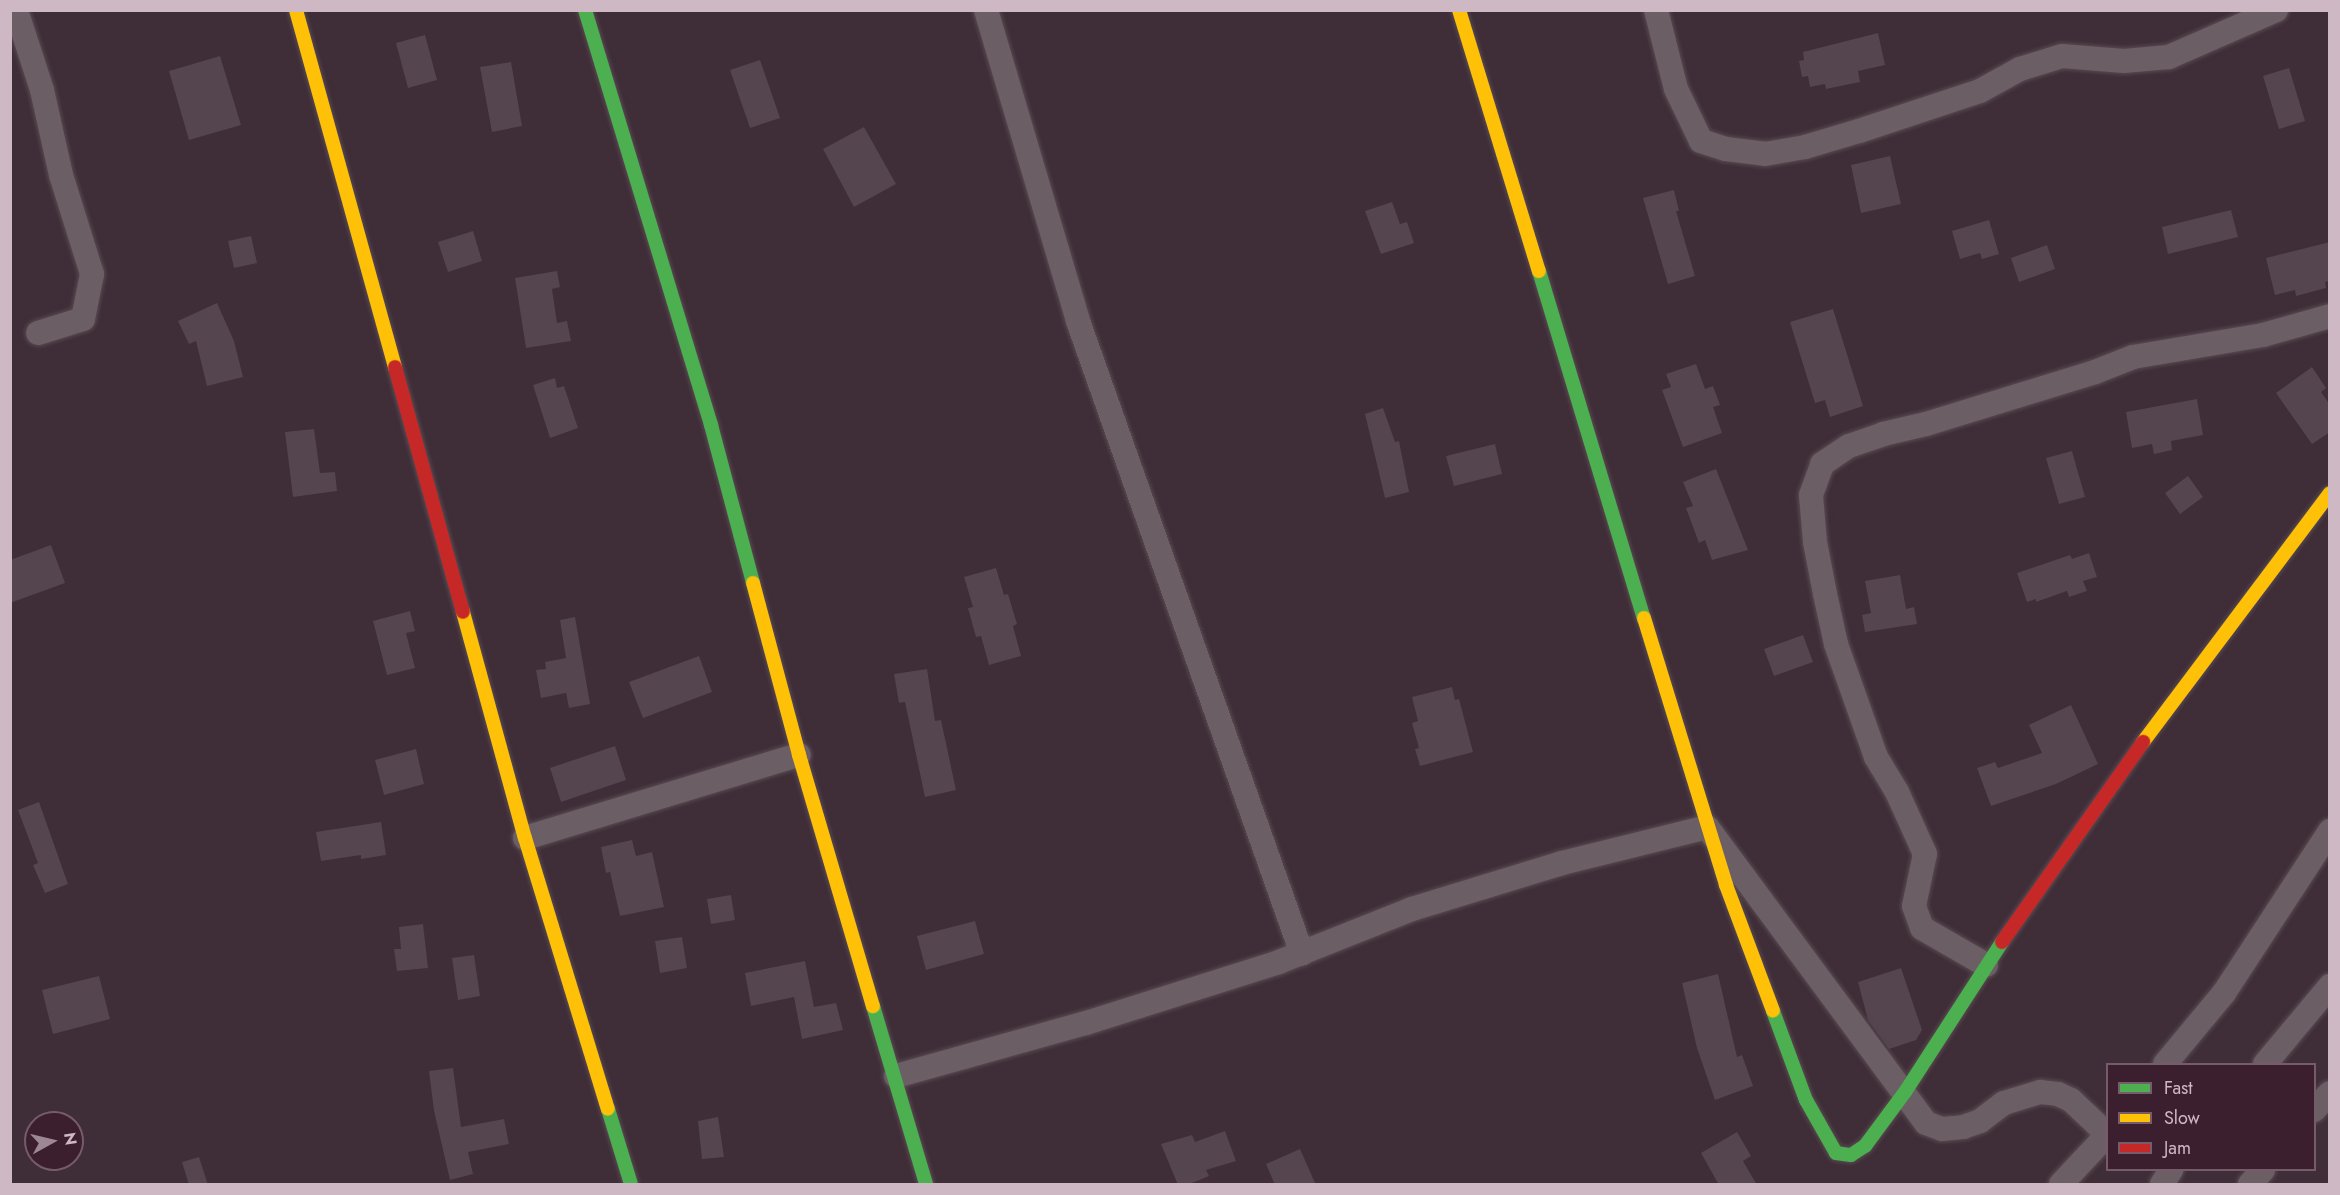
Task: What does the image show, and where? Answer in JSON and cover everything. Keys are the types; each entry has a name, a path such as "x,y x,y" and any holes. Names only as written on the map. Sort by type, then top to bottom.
{"street":[{"path":"16,10 42,90 61,175 92,274 84,319 38,333"},
{"path":"296,10 525,838 631,1185"},
{"path":"585,10 711,426 799,755 896,1076 926,1185"},
{"path":"986,10 1078,321 1302,954"},
{"path":"1459,10 1707,826 1785,1049 1806,1100 1836,1153 1851,1155 1865,1146 1905,1092 1986,965 2133,757 2330,493"},
{"path":"1656,10 1676,89 1701,141 1726,149 1765,153 1806,147 1859,131 1980,91 2020,69 2062,56 2124,61 2169,57 2276,10"},
{"path":"1986,965 1922,928 1914,906 1925,854 1897,792 1876,757 1836,644 1825,594 1815,542 1811,495 1822,464 1849,446 1883,434 1926,424 2095,372 2133,357 2263,335 2330,316"},
{"path":"525,838 799,755"},
{"path":"896,1076 1086,1023 1302,954 1412,909 1562,863 1707,826"},
{"path":"1707,826 1926,1123 1942,1129 1963,1127 1980,1121 2004,1103 2040,1092 2058,1094 2071,1100 2106,1133"},
{"path":"2167,1063 2224,993 2330,831"},
{"path":"2267,1063 2330,986"},
{"path":"2316,1108 2330,1093"},
{"path":"2061,1185 2106,1135"},
{"path":"2162,1185 2170,1171"},
{"path":"2250,1185 2263,1171"}],"building":[{"path":"1878,33 1885,65 1858,71 1860,82 1826,89 1825,84 1810,87 1808,76 1802,77 1799,61 1804,60 1803,52"},
{"path":"425,35 437,80 408,88 396,43"},
{"path":"220,56 241,125 189,140 169,71"},
{"path":"760,60 780,118 750,128 730,70"},
{"path":"511,62 522,126 492,132 480,67"},
{"path":"2289,68 2305,121 2279,129 2263,76"},
{"path":"864,127 896,184 854,207 823,149"},
{"path":"1890,156 1901,204 1861,213 1851,165"},
{"path":"1674,190 1679,211 1676,211 1695,276 1668,284 1643,198"},
{"path":"1392,202 1400,224 1407,222 1414,243 1381,254 1365,211"},
{"path":"2231,210 2238,237 2168,254 2162,227"},
{"path":"1989,220 1999,254 1982,259 1980,253 1960,259 1952,231"},
{"path":"473,231 482,261 448,272 438,242"},
{"path":"251,236 257,263 234,268 228,241"},
{"path":"2330,242 2330,281 2325,282 2326,288 2296,296 2295,290 2275,295 2266,258"},
{"path":"2047,245 2055,269 2019,282 2011,258"},
{"path":"557,271 560,287 552,289 557,323 567,321 571,341 526,348 515,278"},
{"path":"217,303 234,341 243,377 207,386 196,341 189,344 178,321"},
{"path":"1833,309 1863,406 1830,417 1825,400 1815,403 1790,322"},
{"path":"1696,364 1705,389 1713,386 1720,405 1713,407 1722,433 1683,447 1662,390 1671,387 1666,374"},
{"path":"2312,367 2326,388 2321,392 2330,405 2330,432 2312,444 2276,393"},
{"path":"555,378 557,388 564,386 578,428 550,438 533,385"},
{"path":"2197,399 2203,435 2171,441 2172,450 2154,454 2152,444 2132,448 2126,412"},
{"path":"1383,408 1395,442 1399,441 1409,492 1385,498 1365,414"},
{"path":"314,429 320,473 335,472 337,491 293,497 285,432"},
{"path":"1495,444 1502,474 1454,486 1446,456"},
{"path":"2072,451 2085,497 2059,504 2046,458"},
{"path":"1716,469 1748,550 1712,560 1705,540 1699,543 1686,508 1693,506 1683,482"},
{"path":"2188,476 2203,497 2180,514 2165,493"},
{"path":"51,545 65,583 10,603 10,560"},
{"path":"2089,553 2097,577 2083,581 2087,591 2069,597 2067,591 2036,602 2036,599 2027,602 2017,573 2070,555 2072,559"},
{"path":"996,568 1004,595 1008,594 1017,624 1013,626 1021,656 989,665 981,636 976,637 968,608 973,607 964,577"},
{"path":"1900,575 1906,609 1914,607 1917,624 1865,632 1862,615 1871,613 1865,581"},
{"path":"410,611 415,631 406,633 415,668 387,675 373,621"},
{"path":"575,617 590,704 569,708 566,693 541,698 536,670 546,669 545,662 566,658 560,620"},
{"path":"1803,635 1813,662 1774,676 1764,649"},
{"path":"699,656 712,692 643,718 629,682"},
{"path":"927,669 935,721 941,720 956,790 925,797 905,702 899,703 894,674"},
{"path":"1452,687 1455,700 1459,699 1473,752 1420,766 1415,749 1419,748 1412,723 1418,721 1412,697"},
{"path":"2071,705 2098,764 2056,784 1991,806 1977,768 1995,762 1998,768 2042,753 2029,725"},
{"path":"615,746 626,780 561,802 550,768"},
{"path":"416,749 424,784 384,795 375,760"},
{"path":"39,802 68,884 45,893 33,865 38,863 18,810"},
{"path":"381,822 386,855 361,859 361,855 321,861 316,832"},
{"path":"632,840 636,856 652,852 664,907 620,916 610,872 606,873 601,847"},
{"path":"731,895 735,920 711,924 707,899"},
{"path":"975,921 984,954 926,970 917,936"},
{"path":"423,924 428,968 397,971 394,949 401,949 399,927"},
{"path":"682,937 687,968 660,973 655,941"},
{"path":"474,955 480,996 458,1000 452,958"},
{"path":"805,961 814,1007 836,1003 843,1030 802,1039 794,997 751,1006 745,973"},
{"path":"1901,968 1922,1030 1916,1040 1889,1049 1868,1020 1858,982"},
{"path":"1718,974 1737,1057 1742,1055 1753,1086 1715,1100 1697,1048 1682,983"},
{"path":"99,976 110,1019 53,1034 42,990"},
{"path":"453,1068 461,1127 504,1119 509,1144 468,1152 473,1174 450,1180 434,1111 429,1071"},
{"path":"718,1117 724,1157 702,1159 698,1121"},
{"path":"1225,1131 1236,1161 1206,1170 1209,1176 1187,1185 1178,1185 1161,1144 1192,1135 1195,1142"},
{"path":"1737,1132 1751,1156 1743,1161 1757,1185 1719,1185 1701,1153"},
{"path":"1300,1149 1316,1185 1275,1185 1266,1164"},
{"path":"199,1157 208,1185 189,1185 182,1162"}],"traffic: fast":[{"path":"585,10 711,425 753,583"},
{"path":"1539,271 1644,618"},
{"path":"1773,1011 1806,1100 1836,1153 1851,1155 1865,1146 1905,1092 2002,942"},
{"path":"873,1006 926,1184"},
{"path":"608,1109 631,1184"}],"traffic: slow":[{"path":"296,10 395,367"},
{"path":"1459,10 1539,271"},
{"path":"2143,742 2330,493"},
{"path":"753,583 799,755 873,1006"},
{"path":"463,612 525,838 608,1109"},
{"path":"1644,618 1726,885 1773,1011"}],"traffic: jam":[{"path":"395,367 463,612"},
{"path":"2002,942 2143,742"}]}
